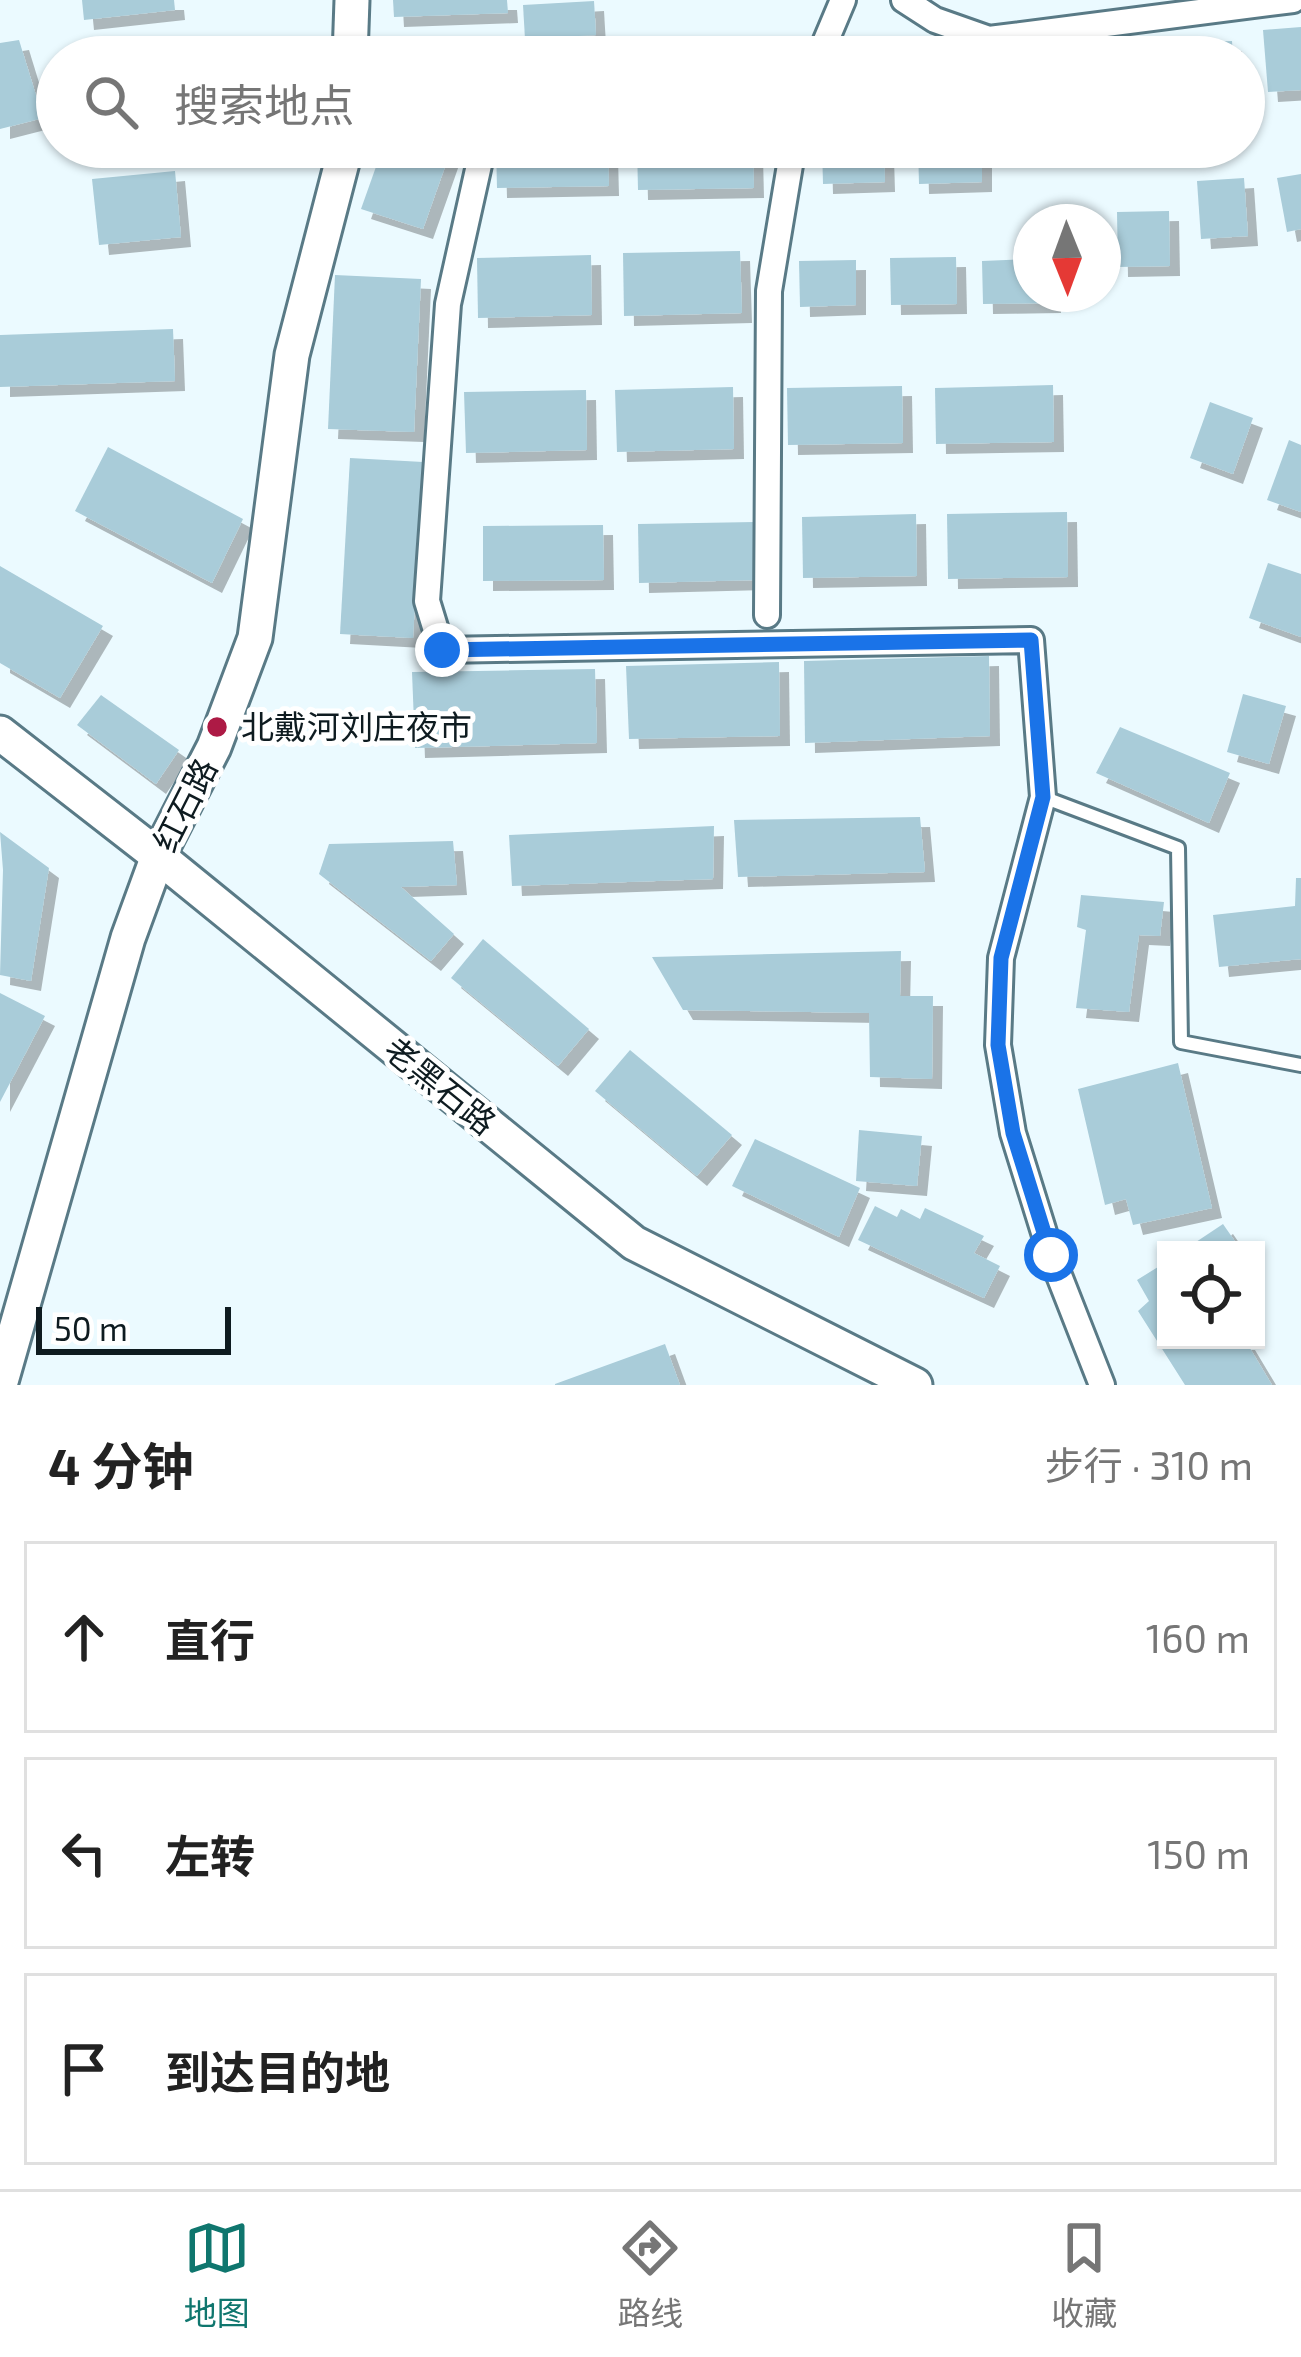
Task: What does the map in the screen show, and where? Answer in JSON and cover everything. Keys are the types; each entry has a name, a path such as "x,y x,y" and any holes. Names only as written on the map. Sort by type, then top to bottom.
{"street":[{"path":"351,36 352,0"},
{"path":"828,36 843,0"},
{"path":"904,0 935,20 980,36"},
{"path":"1012,36 1294,0"},
{"name":"红石路","path":"0,1385 128,938 158,856 214,747 254,638 292,355 341,168"},
{"path":"478,168 448,304 427,601 442,650 1031,640 1043,797 1001,958 998,1045 1013,1133 1051,1255 1102,1385"},
{"path":"767,615 769,291 790,168"},
{"name":"老黑石路","path":"0,733 634,1243 915,1385"}],"lane":[{"path":"1043,797 1178,848 1181,1042 1301,1064"}],"building":[{"path":"82,0 174,0 175,10 84,20"},
{"path":"393,0 507,0 508,13 394,17"},
{"path":"594,1 596,35 525,36 523,5"},
{"path":"1301,27 1301,90 1268,92 1263,30"},
{"path":"19,40 36,95 36,120 0,129 0,43"},
{"path":"376,168 445,168 423,229 361,209"},
{"path":"497,168 609,168 609,186 497,188"},
{"path":"637,168 754,168 754,188 638,190"},
{"path":"823,168 885,168 885,182 823,184"},
{"path":"919,168 982,168 982,182 919,184"},
{"path":"175,171 181,237 99,245 92,179"},
{"path":"1301,174 1301,229 1287,232 1277,178"},
{"path":"1244,178 1248,236 1201,239 1197,181"},
{"path":"1169,211 1170,266 1121,267 1121,212"},
{"path":"740,251 742,313 624,316 623,253"},
{"path":"591,255 592,315 478,318 477,258"},
{"path":"956,257 957,304 891,305 890,258"},
{"path":"856,260 856,305 800,307 799,261"},
{"path":"1013,260 1013,304 983,304 982,261"},
{"path":"335,275 421,279 414,432 328,429"},
{"path":"173,329 175,381 0,387 0,335"},
{"path":"1053,385 1054,442 936,444 935,388"},
{"path":"902,386 903,443 788,445 787,388"},
{"path":"733,387 734,449 617,452 615,390"},
{"path":"586,390 587,450 466,453 464,392"},
{"path":"1210,402 1253,418 1233,474 1190,458"},
{"path":"1289,440 1301,445 1301,512 1267,500"},
{"path":"108,447 243,519 212,583 75,511"},
{"path":"350,458 423,462 413,638 340,634"},
{"path":"1067,512 1068,577 948,579 947,514"},
{"path":"916,514 917,576 803,578 802,517"},
{"path":"755,522 756,580 639,583 638,524"},
{"path":"603,525 604,580 483,581 483,526"},
{"path":"1268,563 1301,574 1301,637 1249,618"},
{"path":"0,566 103,626 60,698 0,663"},
{"path":"989,656 990,736 805,743 804,661"},
{"path":"779,662 780,736 629,739 626,666"},
{"path":"595,669 597,743 415,748 412,672"},
{"path":"1243,694 1286,706 1269,764 1227,752"},
{"path":"101,695 179,750 156,784 77,725"},
{"path":"1120,727 1230,773 1209,823 1096,773"},
{"path":"920,817 925,872 738,877 734,820"},
{"path":"714,826 713,879 512,886 509,835"},
{"path":"0,832 49,868 31,981 0,975"},
{"path":"453,841 457,885 401,887 454,934 431,961 319,874 329,844"},
{"path":"1296,878 1301,878 1301,959 1219,967 1213,915 1295,906"},
{"path":"1081,895 1164,902 1160,936 1139,935 1129,1012 1076,1008 1086,930 1077,927"},
{"path":"483,939 589,1029 558,1066 451,978"},
{"path":"901,951 900,996 933,996 932,1079 870,1077 869,1013 683,1010 652,957"},
{"path":"0,993 45,1016 0,1102"},
{"path":"630,1050 732,1135 697,1176 595,1091"},
{"path":"1178,1063 1212,1208 1133,1225 1126,1199 1105,1205 1078,1089"},
{"path":"859,1130 922,1136 917,1186 856,1181"},
{"path":"755,1139 860,1188 839,1237 732,1186"},
{"path":"875,1206 897,1217 901,1209 920,1219 925,1208 984,1236 974,1253 1000,1266 984,1298 858,1240"},
{"path":"1223,1224 1235,1241 1198,1241"},
{"path":"1157,1268 1157,1341 1138,1311 1149,1301 1137,1280"},
{"path":"665,1344 680,1385 555,1385 555,1384"},
{"path":"1162,1349 1250,1349 1272,1385 1185,1385"}],"place":[{"name":"北戴河刘庄夜市","path":"217,727"}],"route":[{"path":"442,650 1031,640 1043,797 1001,958 998,1045 1013,1133 1051,1255"}]}
